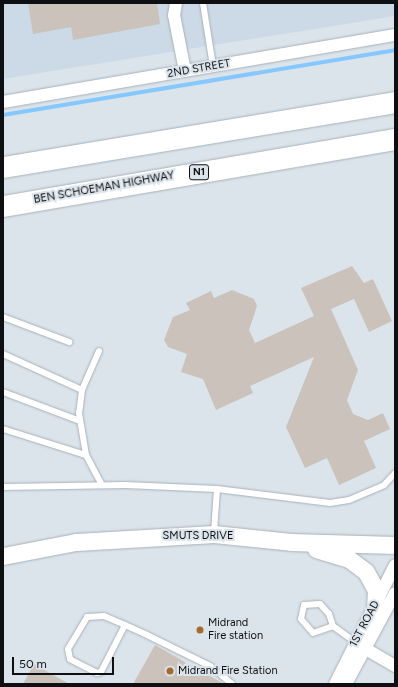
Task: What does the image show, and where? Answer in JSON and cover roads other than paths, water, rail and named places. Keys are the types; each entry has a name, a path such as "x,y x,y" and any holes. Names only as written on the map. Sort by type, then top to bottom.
{"highway":[{"path":"3,167 395,102"},
{"name":"BEN SCHOEMAN HIGHWAY","path":"3,206 395,139"}],"main road":[{"name":"SMUTS DRIVE","path":"3,556 100,540 214,534 291,542 395,545"},
{"path":"291,542 357,564 376,590 375,607"}],"street":[{"path":"176,3 174,15 185,71"},
{"name":"2ND STREET","path":"3,102 395,35"},
{"name":"1ST ROAD","path":"335,684 395,565"},
{"name":"1ST ROAD","path":"346,684 395,593"},
{"path":"355,642 395,666"}],"lane":[{"path":"203,3 213,66"},
{"path":"3,318 69,342"},
{"path":"99,351 82,390 80,421 86,455 102,485"},
{"path":"3,354 82,390"},
{"path":"3,392 80,421"},
{"path":"3,429 86,455"},
{"path":"3,487 102,485 217,489 339,502 384,485 395,473"},
{"path":"214,534 217,489"},
{"path":"333,626 313,633 301,619 304,605 320,604 329,614 333,626 355,642"},
{"path":"125,625 101,672 97,673 70,659 68,649 87,617 104,616 125,625 210,666 232,684"}],"waterway":[{"path":"3,115 395,50"}],"place":[{"name":"Midrand Fire station","path":"200,630"},
{"name":"Midrand Fire Station","path":"170,671"}]}
